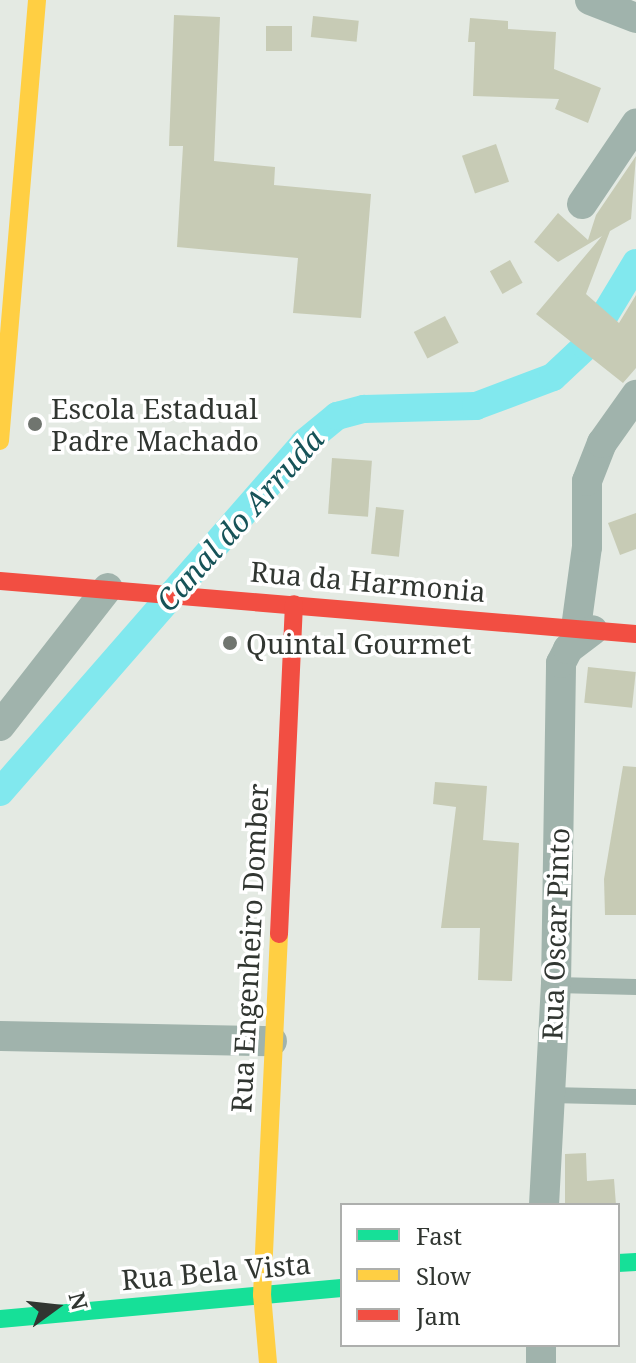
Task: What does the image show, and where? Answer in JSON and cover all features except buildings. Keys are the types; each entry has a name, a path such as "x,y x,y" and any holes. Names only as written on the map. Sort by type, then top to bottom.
{"street":[{"path":"0,441 37,0"},
{"path":"590,0 636,18"},
{"path":"582,204 636,124"},
{"path":"561,663 584,629 587,481 602,443 636,395"},
{"name":"Rua da Harmonia","path":"0,581 538,623 636,634"},
{"path":"0,726 108,588"},
{"name":"Rua Engenheiro Domber","path":"268,1363 262,1295 294,604"},
{"name":"Rua Oscar Pinto","path":"538,623 558,646 561,663 556,985 544,1203"},
{"path":"0,1036 272,1041"},
{"name":"Rua Bela Vista","path":"0,1319 340,1288"}],"lane":[{"path":"556,985 636,987"},
{"path":"550,1095 636,1097"}],"waterway":[{"name":"Canal do Arruda","path":"0,792 304,443 337,416 364,409 476,406 553,377 586,346 636,263"}],"traffic: fast":[{"path":"620,1263 636,1262"},
{"path":"0,1319 340,1288"}],"traffic: slow":[{"path":"0,441 37,0"},
{"path":"268,1363 262,1295 279,934"}],"traffic: jam":[{"path":"0,581 636,634"},
{"path":"279,934 294,604"}],"place":[{"name":"Escola Estadual Padre Machado","path":"35,424"},
{"name":"Quintal Gourmet","path":"230,643"}]}
